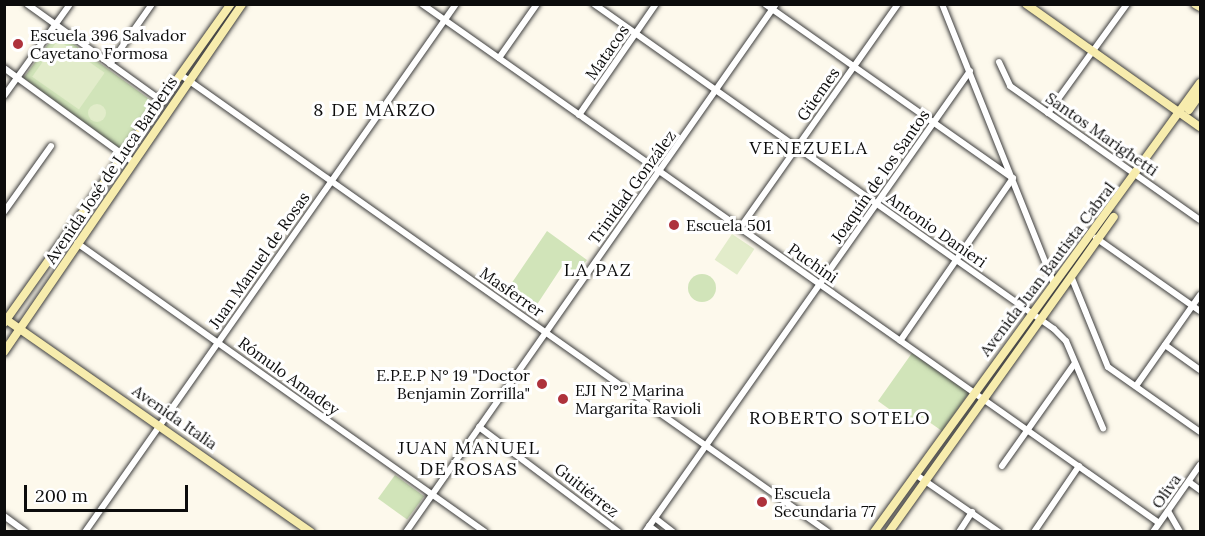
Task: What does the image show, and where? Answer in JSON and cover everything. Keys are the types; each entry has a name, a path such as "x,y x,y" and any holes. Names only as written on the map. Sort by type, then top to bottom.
{"main road":[{"name":"Avenida José de Luca Barberis","path":"6,316 231,4"},
{"name":"Avenida José de Luca Barberis","path":"4,352 242,4"},
{"path":"1026,4 1200,128"},
{"path":"1195,4 1200,6"},
{"name":"Avenida Juan Bautista Cabral","path":"1182,115 1200,83"},
{"name":"Avenida Juan Bautista Cabral","path":"889,531 1071,276 1182,115 1200,94"},
{"name":"Avenida Juan Bautista Cabral","path":"874,531 1030,312 1053,282 1096,238"},
{"name":"Avenida Italia","path":"6,316 311,531"}],"street":[{"path":"27,4 162,101"},
{"path":"4,96 70,4"},
{"path":"110,64 152,4"},
{"name":"Puchini","path":"422,4 1159,523"},
{"name":"Juan Manuel de Rosas","path":"84,531 456,4"},
{"path":"499,58 537,4"},
{"name":"Antonio Danieri","path":"594,4 1039,318 1066,341 1103,428"},
{"name":"Matacos","path":"579,115 656,4"},
{"path":"765,4 774,7 853,68 1012,178"},
{"name":"Güemes","path":"740,228 897,4"},
{"path":"942,4 1053,282"},
{"path":"1048,113 1127,4"},
{"name":"Trinidad González","path":"406,531 774,7"},
{"name":"Santos Marighetti","path":"999,62 1010,86 1200,220"},
{"path":"4,68 133,162"},
{"name":"Joaquín de los Santos","path":"647,529 970,71"},
{"name":"Masferrer","path":"181,75 828,531"},
{"path":"4,212 51,146"},
{"path":"900,341 1012,178"},
{"path":"1096,238 1200,311"},
{"name":"Rómulo Amadey","path":"77,243 484,531"},
{"path":"1071,276 1108,367 1200,432"},
{"path":"1136,386 1200,295"},
{"path":"1165,345 1200,370"},
{"path":"1002,466 1075,363"},
{"name":"Guitiérrez","path":"479,427 619,531"},
{"name":"Oliva","path":"1153,531 1200,465"},
{"path":"1034,531 1079,466"},
{"path":"915,474 999,531"},
{"path":"1189,482 1200,490"},
{"path":"1168,511 1180,531"},
{"path":"959,531 972,512"},
{"path":"4,516 26,531"},
{"path":"654,518 673,531"},
{"path":"647,529 657,531"}],"green space":[{"path":"57,32 154,103 121,149 23,78"},
{"path":"58,40 105,73 79,110 32,77"},
{"path":"93,104 101,104 106,109 104,120 93,122 88,117 88,109"},
{"path":"547,231 587,260 576,274 563,265 536,306 509,287"},
{"path":"732,234 754,249 737,275 715,260"},
{"path":"702,274 712,278 716,288 712,298 702,302 692,298 688,288 692,278"},
{"path":"912,353 969,393 942,431 922,417 914,427 878,401"},
{"path":"395,475 424,496 407,520 378,498"}],"place":[{"name":"Escuela 396 Salvador Cayetano Formosa","path":"18,44"},
{"name":"Escuela 501","path":"674,225"},
{"name":"E.P.E.P N° 19 \"Doctor Benjamin Zorrilla\"","path":"542,384"},
{"name":"EJI N°2 Marina Margarita Ravioli","path":"563,399"},
{"name":"Escuela Secundaria 77","path":"762,502"}],"district":[{"name":"8 DE MARZO","path":"375,110"},
{"name":"VENEZUELA","path":"809,148"},
{"name":"LA PAZ","path":"598,270"},
{"name":"ROBERTO SOTELO","path":"840,418"},
{"name":"JUAN MANUEL DE ROSAS","path":"469,459"}]}
